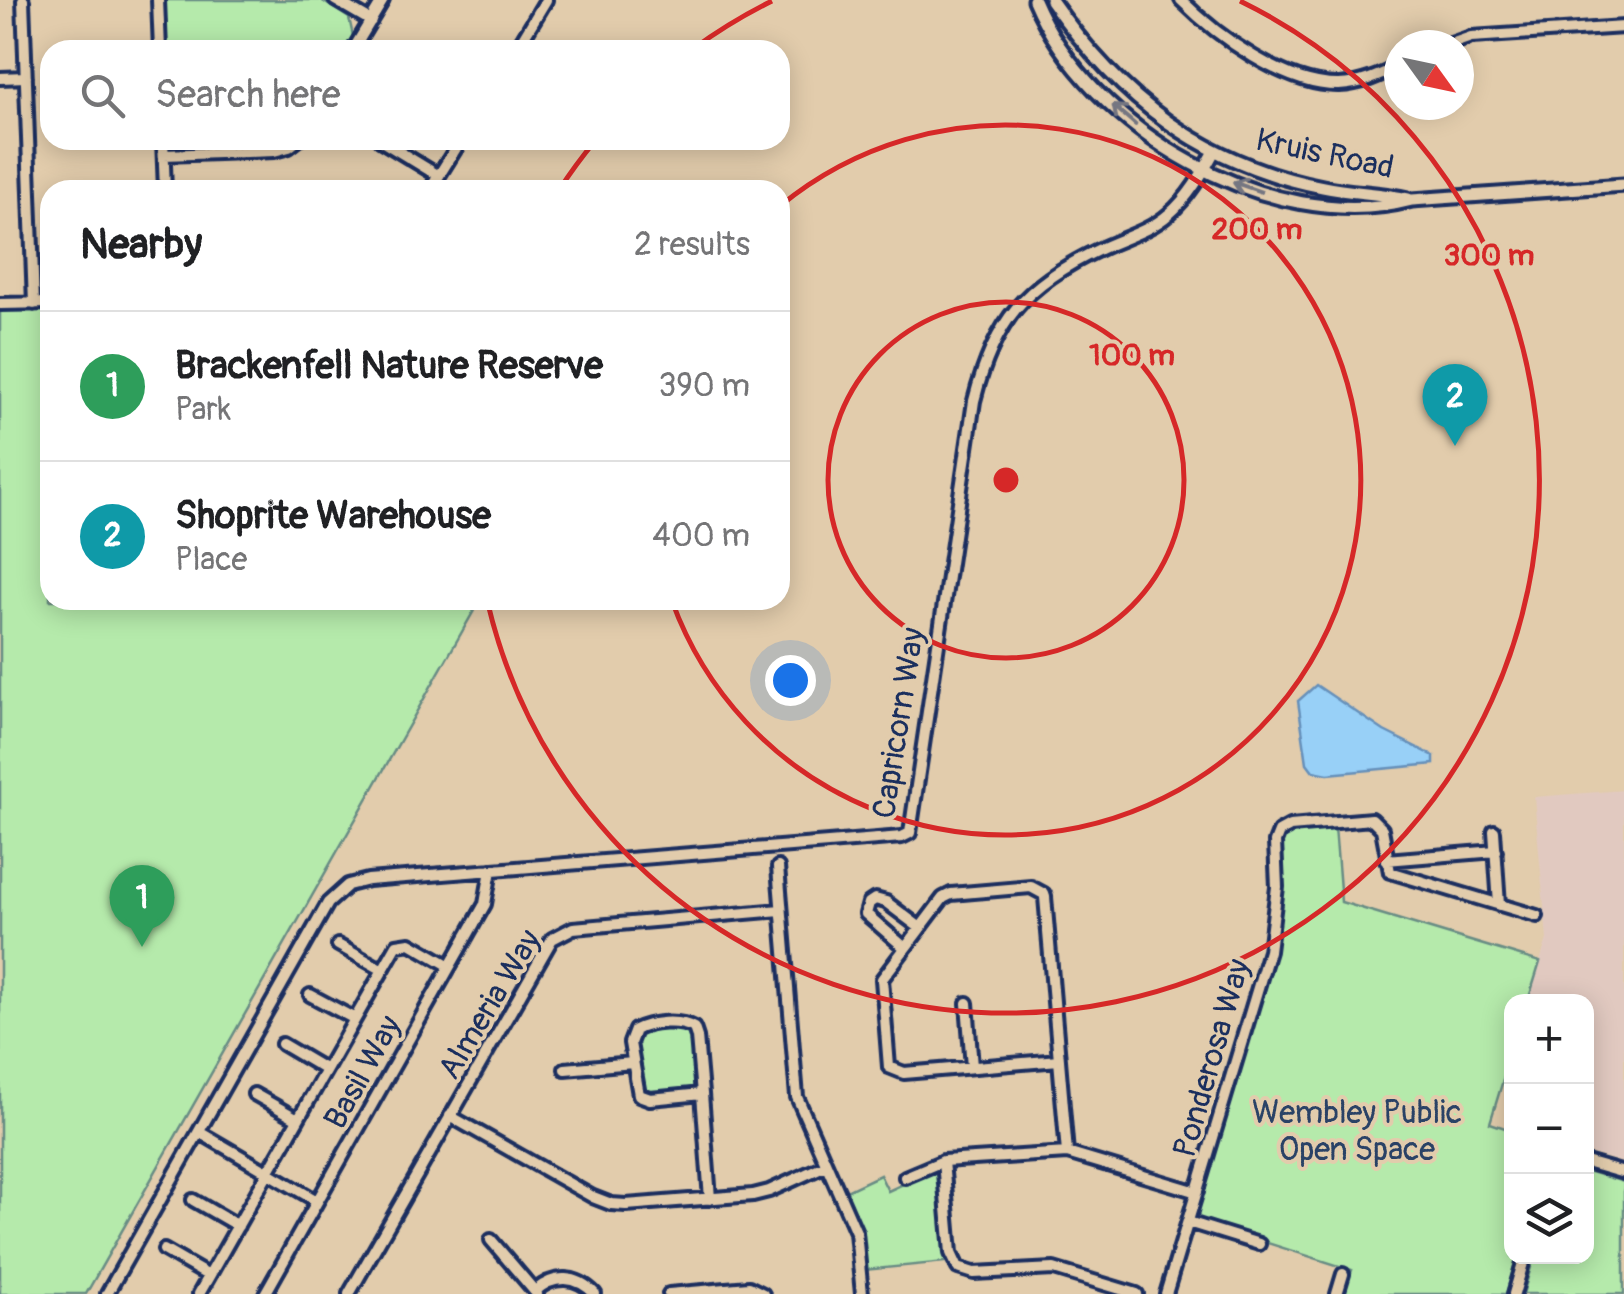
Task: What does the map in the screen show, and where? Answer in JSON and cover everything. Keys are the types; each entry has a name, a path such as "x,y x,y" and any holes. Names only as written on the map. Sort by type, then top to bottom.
{"street":[{"path":"23,0 34,304"},
{"path":"158,0 160,40"},
{"path":"335,0 370,21"},
{"path":"359,40 383,0"},
{"path":"522,40 546,0"},
{"name":"Kruis Road","path":"1034,0 1068,58 1101,95 1161,144 1204,170 1284,199 1334,207 1385,207 1412,200 1624,184"},
{"name":"Kruis Road","path":"1050,0 1089,52 1123,88 1161,119 1214,152 1296,181 1412,200"},
{"path":"1181,0 1227,40 1306,80 1338,85 1360,82 1384,72"},
{"path":"1474,38 1624,26"},
{"path":"0,78 26,77"},
{"path":"164,150 165,180"},
{"path":"164,156 278,150"},
{"path":"396,150 439,176"},
{"path":"436,180 455,150"},
{"path":"1204,170 1214,152"},
{"name":"Capricorn Way","path":"198,1132 328,903 348,886 368,880 902,837 910,833 974,402 997,334 1011,312 1041,281 1165,218 1204,170"},
{"path":"0,304 40,304"},
{"name":"Ponderosa Way","path":"1166,1294 1268,951 1276,910 1278,832 1290,826 1372,820 1382,829 1386,860"},
{"path":"1494,831 1499,905"},
{"path":"1496,851 1386,860 1390,872 1537,916"},
{"path":"778,866 795,1086 804,1119 856,1232 862,1294"},
{"name":"Basil Way","path":"265,1294 485,904 490,870"},
{"path":"1059,1060 900,1073 889,1067 881,982 939,902 952,894 1032,887 1046,897 1059,1060 1066,1153"},
{"path":"904,947 870,920 866,914 869,903 875,899 886,902 920,927"},
{"name":"Almeria Way","path":"351,1290 544,950 558,935 573,928 781,910"},
{"path":"199,1294 397,945 404,942 450,966"},
{"path":"338,946 383,970"},
{"path":"310,995 355,1020"},
{"path":"967,1003 972,1067"},
{"path":"702,1094 642,1098 636,1090 630,1038 638,1028 681,1022 690,1025 697,1037 702,1094 710,1199"},
{"path":"282,1044 326,1070"},
{"path":"565,1069 632,1063"},
{"path":"254,1094 298,1119"},
{"path":"450,1116 602,1202 626,1206 762,1194 826,1164"},
{"path":"107,1294 198,1132 318,1201"},
{"path":"905,1178 943,1161 1066,1153 1197,1192"},
{"path":"943,1161 951,1254 958,1268 974,1272 1054,1269 1137,1294"},
{"path":"1594,1164 1624,1173"},
{"path":"193,1200 238,1226"},
{"path":"1188,1222 1259,1244"},
{"path":"491,1240 536,1293 553,1280 567,1278 581,1282 595,1294"},
{"path":"164,1250 210,1276"},
{"path":"1514,1294 1523,1264"},
{"path":"1338,1294 1343,1274"},
{"path":"669,1294 748,1287 763,1294"},
{"path":"351,1290 366,1294"}],"shaded area":[{"path":"1624,790 1624,1163 1594,1154 1594,994 1530,994 1547,939 1534,797"}],"green space":[{"path":"165,0 321,0 349,18 353,36 351,40 166,40"},
{"path":"0,311 40,311 40,610 474,610 86,1294 0,1294"},
{"name":"Wembley Public Open Space","path":"1335,827 1341,902 1540,962 1530,994 1504,994 1504,1077 1490,1123 1504,1128 1504,1264 1515,1264 1506,1294 1343,1294 1352,1270 1205,1223 1197,1213 1273,953 1282,895 1280,842 1283,834"},
{"path":"646,1030 689,1030 694,1086 673,1094 644,1089 639,1084 637,1039"},
{"path":"931,1171 939,1178 946,1262 865,1270 860,1226 844,1192 880,1175 888,1191"},
{"path":"1594,1173 1624,1182 1624,1294 1523,1294 1532,1264 1594,1264"}],"water":[{"path":"1316,685 1384,731 1434,756 1434,764 1328,774 1313,771 1307,763 1298,701"}],"place":[{"name":"Shoprite Warehouse","path":"1455,446"},
{"name":"Brackenfell Nature Reserve","path":"142,947"}]}
